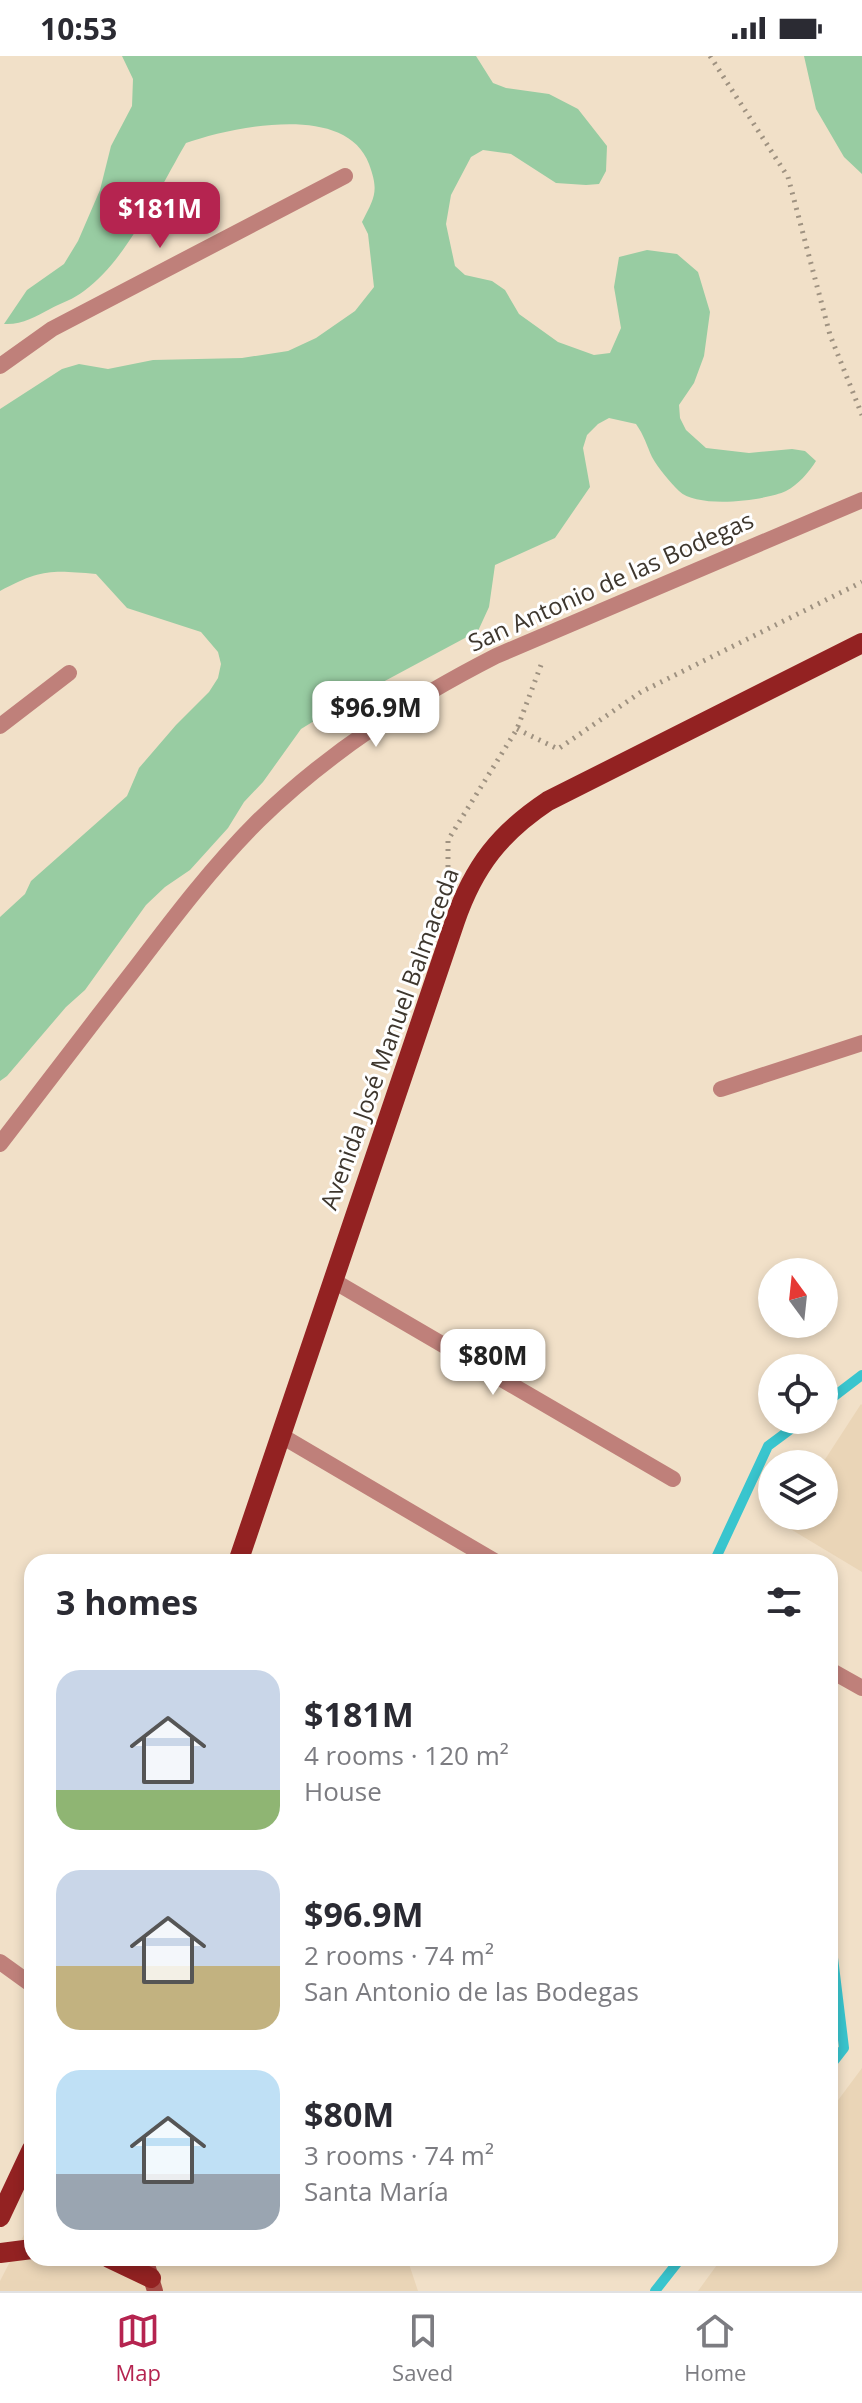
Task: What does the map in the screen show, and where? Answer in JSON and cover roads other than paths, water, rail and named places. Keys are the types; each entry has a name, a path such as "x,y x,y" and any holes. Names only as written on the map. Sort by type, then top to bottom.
{"main road":[{"name":"Avenida José Manuel Balmaceda","path":"241,1554 464,895 483,862 501,838 523,817 548,801 862,643"},
{"path":"0,2217 24,2166"},
{"path":"0,2253 24,2250"},
{"path":"122,2266 153,2285"}],"street":[{"path":"0,366 52,329 345,176"},
{"name":"San Antonio de las Bodegas","path":"0,1144 187,902 257,822 328,760 388,716 496,656 862,500"},
{"path":"0,726 69,673"},
{"path":"721,1089 862,1043"},
{"path":"332,1280 673,1479"},
{"path":"280,1435 482,1554"},
{"path":"838,1674 862,1688"},
{"path":"0,1962 24,1979"}],"waterway":[{"path":"838,1393 862,1375"},
{"path":"718,1554 768,1446 784,1434"},
{"path":"838,1999 844,2048 838,2056"},
{"path":"655,2291 675,2266"}]}
